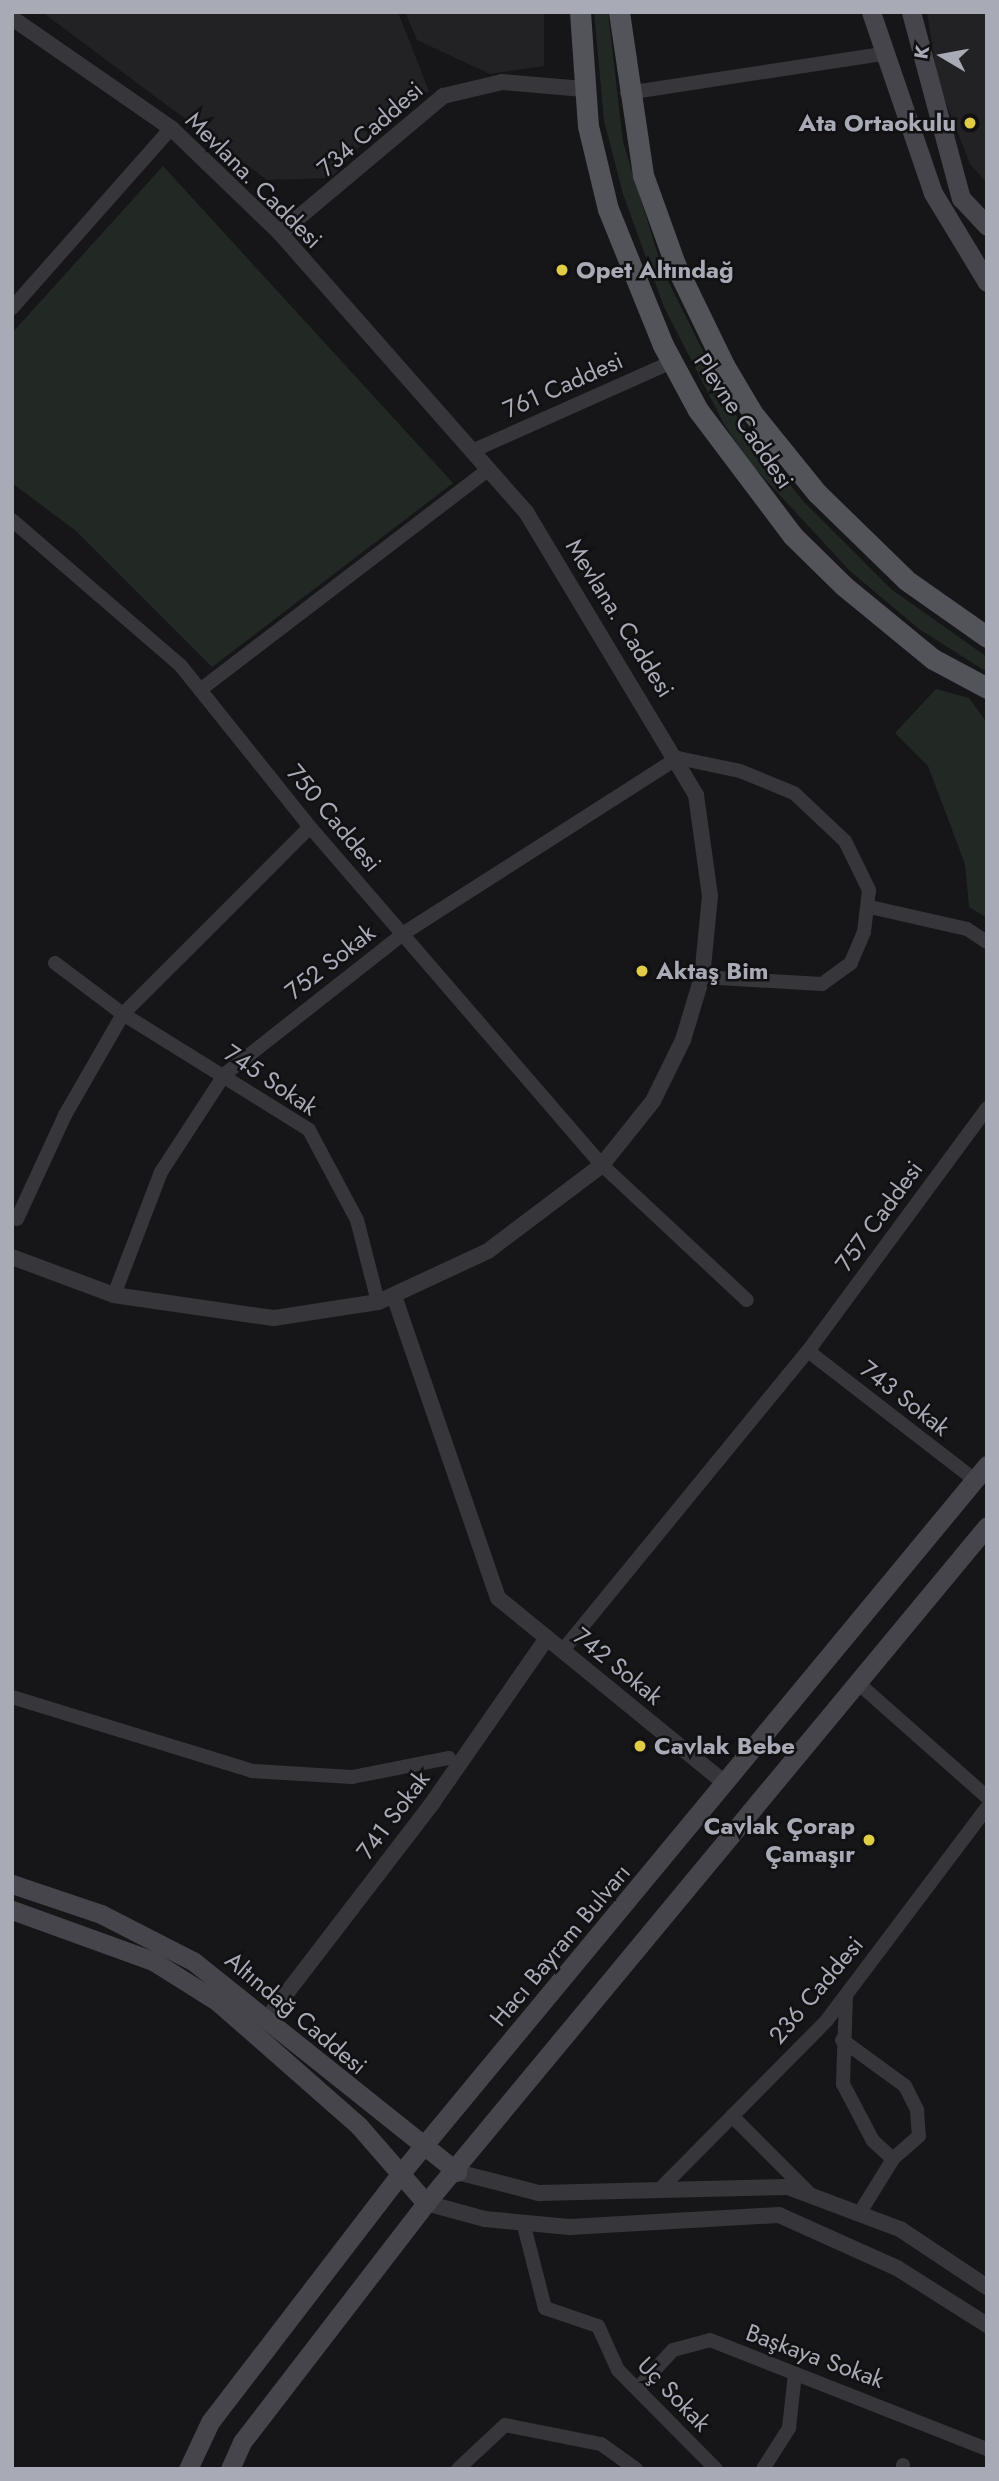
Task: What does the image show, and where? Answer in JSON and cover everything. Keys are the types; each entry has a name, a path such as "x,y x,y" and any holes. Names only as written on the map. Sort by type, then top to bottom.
{"main road":[{"name":"Plevne Caddesi","path":"580,12 584,89 608,209 672,362 726,450 793,536 877,617 987,688"},
{"name":"Plevne Caddesi","path":"620,12 627,93 643,174 675,264 753,415 871,548 987,637"},
{"path":"871,12 882,54 933,193 987,282"},
{"path":"911,12 961,198 987,225"},
{"name":"Hacı Bayram Bulvarı","path":"188,2469 210,2422 401,2173 981,1473"},
{"path":"230,2469 242,2442 426,2203 457,2172 858,1683 984,1535"},
{"name":"Altındağ Caddesi","path":"12,1884 101,1914 168,1947 269,2016 457,2172"},
{"name":"Altındağ Caddesi","path":"12,1910 96,1936 185,1979 290,2062 401,2173 426,2203"}],"street":[{"name":"Mevlana. Caddesi","path":"12,18 171,128 280,233 489,469 539,531 678,758 696,795 708,859 702,977 668,1075 602,1165 516,1234 386,1299 273,1318 114,1295 12,1257"},
{"path":"627,93 882,54"},
{"name":"734 Caddesi","path":"280,233 443,96 502,82 584,89"},
{"path":"12,308 171,128"},
{"name":"761 Caddesi","path":"472,450 672,362"},
{"path":"200,690 489,469"},
{"name":"750 Caddesi","path":"12,520 181,666 310,827 602,1165 747,1300"},
{"path":"678,758 740,771 794,793 845,841 869,890 870,907 851,963 822,984 702,977"},
{"name":"752 Sokak","path":"114,1295 160,1172 225,1074 404,933 678,758"},
{"path":"17,1219 65,1115 123,1014 310,827"},
{"path":"870,907 967,929 987,942"},
{"name":"745 Sokak","path":"55,962 123,1014 225,1074 309,1130 357,1220 498,1598 547,1638"},
{"name":"757 Caddesi","path":"563,1650 808,1351 987,1108"},
{"name":"743 Sokak","path":"808,1351 981,1473"},
{"name":"742 Sokak","path":"547,1638 725,1783"},
{"name":"741 Sokak","path":"269,2016 433,1802 547,1638"},
{"path":"858,1683 987,1797"},
{"path":"12,1697 252,1771 352,1777 449,1758"},
{"name":"236 Caddesi","path":"664,2185 846,1995 987,1808"},
{"path":"846,1995 842,2039 843,2084 873,2141 893,2160"},
{"path":"842,2039 905,2086 917,2110 919,2136 893,2160 859,2214"},
{"path":"732,2116 811,2195"},
{"path":"457,2172 539,2193 664,2185 788,2187 900,2230 987,2287"},
{"path":"426,2203 523,2222 570,2227 779,2215 897,2268 987,2325"},
{"name":"Uç Sokak","path":"523,2222 545,2308 598,2326 618,2370 716,2469"},
{"name":"Başkaya Sokak","path":"638,2388 673,2350 710,2340 987,2449"},
{"path":"763,2469 789,2427 795,2374"},
{"path":"458,2469 505,2426 600,2444 636,2469"}],"shaded area":[{"path":"42,12 398,12 429,91 384,120 331,178 267,180"},
{"path":"405,12 544,12 544,66 490,74 417,40"},
{"path":"594,12 608,12 623,142 663,271 734,413 803,501 891,589 987,657 987,672 919,629 850,571 750,463 724,424 664,307 623,194 604,121"},
{"name":"Ata Ortaokulu","path":"927,12 987,12 987,183 970,164 938,83"},
{"path":"163,166 453,483 212,667 76,531 12,483 12,333"},
{"path":"936,689 969,698 987,723 987,918 969,907 965,864 928,766 895,733"}],"place":[{"name":"Ata Ortaokulu","path":"970,123"},
{"name":"Opet Altındağ","path":"562,270"},
{"name":"Aktaş Bim","path":"642,971"},
{"name":"Cavlak Bebe","path":"640,1746"},
{"name":"Cavlak Çorap Çamaşır","path":"869,1840"}]}
